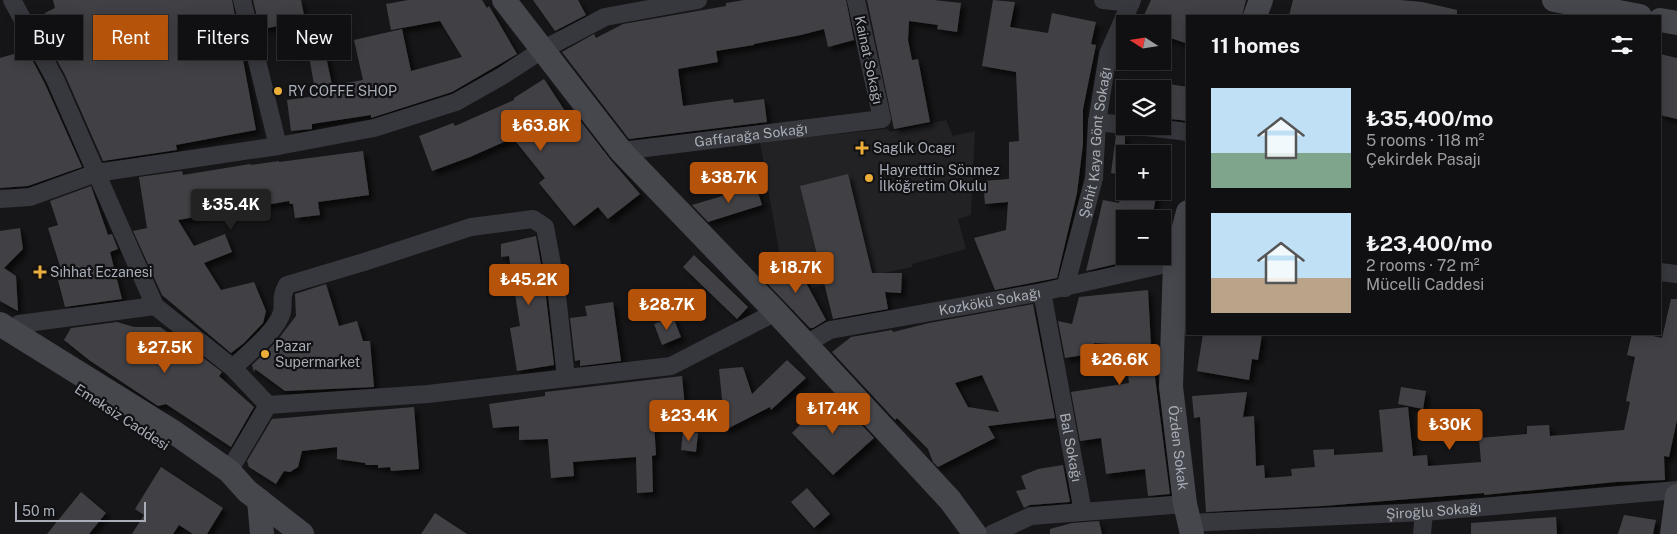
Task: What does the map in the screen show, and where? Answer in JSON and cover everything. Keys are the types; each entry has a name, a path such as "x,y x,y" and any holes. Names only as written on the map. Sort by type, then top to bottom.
{"main road":[{"path":"504,0 621,151 776,312 950,500 974,534"},
{"path":"1255,15 1261,0"},
{"path":"1554,0 1609,5 1637,15"},
{"path":"1661,20 1677,22"},
{"name":"Özden Sokak","path":"1186,220 1175,262 1172,387 1189,521"},
{"name":"Emeksiz Caddesi","path":"0,311 6,328 206,473 253,495"},
{"name":"Emeksiz Caddesi","path":"6,328 175,433 229,472 253,495 302,534"},
{"path":"253,495 262,534"},
{"path":"1672,534 1677,496"}],"street":[{"path":"12,0 55,79 155,306 233,368 268,405"},
{"path":"242,0 278,146"},
{"path":"0,199 30,197 96,173 278,146 374,128 456,102 502,76 542,50 605,17 698,0"},
{"name":"Kainat Sokağı","path":"856,0 882,119"},
{"path":"1103,0 1132,1"},
{"name":"Şehit Kaya Gönt Sokağı","path":"1065,288 1094,178 1096,122 1108,54 1132,1"},
{"name":"Gaffarağa Sokağı","path":"621,151 882,119"},
{"path":"1096,122 1116,124"},
{"path":"1171,130 1186,132"},
{"path":"233,368 275,326 282,311 282,294 287,285 471,227 532,219 545,227 556,286 566,378"},
{"name":"Kozkökü Sokağı","path":"806,344 830,330 1065,288 1175,262"},
{"path":"1661,272 1677,274"},
{"name":"Bal Sokağı","path":"1042,292 1082,512"},
{"path":"6,328 155,306"},
{"path":"268,405 428,394 671,366 776,312"},
{"path":"229,472 268,405"},
{"name":"Şiroğlu Sokağı","path":"992,534 1031,516 1082,512 1189,521 1424,512 1677,490"},
{"path":"1422,534 1424,512"}],"shaded area":[{"name":"Hayretttin Sönmez İlköğretim Okulu","path":"946,120 953,136 975,131 971,215 958,219 966,249 912,264 912,267 812,288 796,261 781,263 760,142 887,129 890,132"}],"building":[{"path":"53,0 232,0 235,15 178,15 178,60 243,60 256,130 176,145 177,150 103,161 57,60 83,60 83,15 46,15 45,13 55,8"},
{"path":"253,0 301,0 304,15 277,15 277,26 267,28 267,15 257,15"},
{"path":"408,0 482,0 487,8 489,6 517,54 452,92 371,118 371,115 312,124 312,129 291,131 287,100 316,96 310,60 327,60 332,85 363,80 354,40 402,29 411,71 462,57 440,21 391,30 386,4"},
{"path":"533,0 578,0 586,15 555,31"},
{"path":"744,0 846,0 854,40 828,47 824,29 754,45 716,51 718,62 678,69 683,106 733,99 734,103 764,99 767,122 629,139 562,52 594,34 596,38 623,24 726,6 726,3"},
{"path":"867,0 934,0 961,3 957,32 937,29 938,25 909,21 908,40 912,60 918,59 930,122 894,129"},
{"path":"993,0 1015,2 1010,27 1048,33 1052,13 1096,22 1091,44 1096,45 1083,109 1083,144 1077,193 1057,278 995,290 974,238 1006,230 1008,202 985,204 983,181 1009,179 1009,142 1019,141 1016,72 982,66"},
{"path":"1151,0 1246,0 1242,15 1186,15 1186,43 1171,38 1171,15 1144,15"},
{"path":"1293,0 1400,0 1422,2 1457,10 1457,15 1289,15"},
{"path":"15,54 15,60 32,60 82,167 28,186 0,188 0,58"},
{"path":"1661,54 1677,58 1677,119 1661,115"},
{"path":"544,79 567,114 572,110 640,194 608,219 598,207 574,226 539,183 545,178 513,138 432,171 419,136 453,123 455,126 514,100 514,98"},
{"path":"1171,84 1186,87 1186,121 1171,119"},
{"path":"1116,135 1125,135 1125,145 1116,145 1116,174 1111,173"},
{"path":"363,151 369,195 318,202 320,215 295,218 293,204 290,204 289,201 178,220 194,246 225,234 232,252 204,263 221,290 254,282 266,311 263,323 244,343 231,353 162,295 133,231 147,228 139,177 182,171 183,175 250,164"},
{"name":"Hayretttin Sönmez İlköğretim Okulu","path":"848,174 872,273 902,273 901,293 885,292 888,309 833,319 800,186"},
{"path":"91,186 108,235 112,234 118,249 110,252 122,299 65,307 58,280 64,279 48,228 58,225 50,201"},
{"path":"756,186 762,205 708,222 692,205"},
{"path":"1103,200 1119,203 1120,200 1155,200 1154,210 1116,210 1116,264 1086,271"},
{"path":"20,228 23,249 4,268 16,276 18,311 0,301 0,231"},
{"path":"536,236 545,288 554,365 517,371 510,328 520,326 509,256 501,257 501,244"},
{"path":"694,255 748,307 737,319 683,267"},
{"path":"795,262 826,320 813,328 810,328 763,279"},
{"path":"326,284 339,326 357,321 363,341 370,341 374,387 285,391 255,369 254,372 252,365 276,342 296,316 295,294"},
{"path":"1148,290 1151,346 1170,494 1148,496 1145,469 1106,474 1101,438 1080,441 1071,392 1129,383 1125,345 1094,343 1096,353 1065,358 1058,321 1072,324 1079,297"},
{"path":"1671,299 1677,299 1677,420 1669,457 1664,456 1665,480 1616,482 1484,495 1484,493 1323,506 1206,512 1200,417 1194,418 1192,396 1247,392 1243,417 1254,416 1256,466 1264,465 1265,478 1292,476 1291,469 1315,467 1313,450 1334,449 1334,455 1383,452 1379,410 1408,407 1413,456 1427,455 1428,466 1481,462 1479,438 1527,434 1527,426 1549,425 1550,436 1624,430 1630,402 1626,401 1635,357 1627,355 1632,335 1648,335 1662,338"},
{"path":"613,302 621,361 580,366 580,360 575,361 570,318 587,316 585,306"},
{"path":"1033,304 1055,418 988,426 995,438 938,467 933,462 928,449 897,418 895,420 832,352 851,337 892,330 893,332 929,323","holes":["982,375 999,412 968,407 955,383"]},
{"path":"673,317 681,337 662,345 654,324"},
{"path":"117,322 134,327 160,327 222,372 219,376 254,407 231,447 166,404 158,406 89,360 64,340 71,328"},
{"path":"1203,335 1262,335 1258,360 1252,359 1249,380 1197,371"},
{"path":"787,360 806,378 771,410 770,407 725,430 719,369 743,367 752,394"},
{"path":"682,376 686,419 654,422 656,455 652,456 653,492 637,493 636,457 573,462 574,476 551,478 548,439 519,440 519,426 493,428 489,404 545,396 545,392"},
{"path":"1401,387 1426,391 1423,409 1398,404"},
{"path":"832,393 874,438 833,475 792,433"},
{"path":"414,407 419,469 391,471 390,467 378,468 378,465 366,465 365,463 337,459 337,447 302,451 298,467 290,472 284,471 276,484 249,467 247,461 272,419"},
{"path":"683,431 698,433 696,452 681,450"},
{"path":"1063,465 1070,502 1030,505 1024,508 1016,491 1026,489 1021,476 1038,469"},
{"path":"161,467 223,508 207,534 193,534 179,525 173,534 132,534 144,515 135,509"},
{"path":"807,488 830,514 814,528 791,502"},
{"path":"81,492 106,513 89,534 47,534"},
{"path":"435,513 467,534 421,534"},
{"path":"1624,515 1656,520 1653,534 1618,534"},
{"path":"1556,517 1557,534 1471,534 1471,523"},
{"path":"1099,521 1102,534 1050,534 1050,529 1072,523"}],"place":[{"name":"RY COFFE SHOP","path":"278,91"},
{"name":"Saglık Ocagı","path":"862,148"},
{"name":"Hayretttin Sönmez İlköğretim Okulu","path":"869,178"},
{"name":"Sıhhat Eczanesi","path":"40,272"},
{"name":"Pazar Supermarket","path":"265,354"}]}
